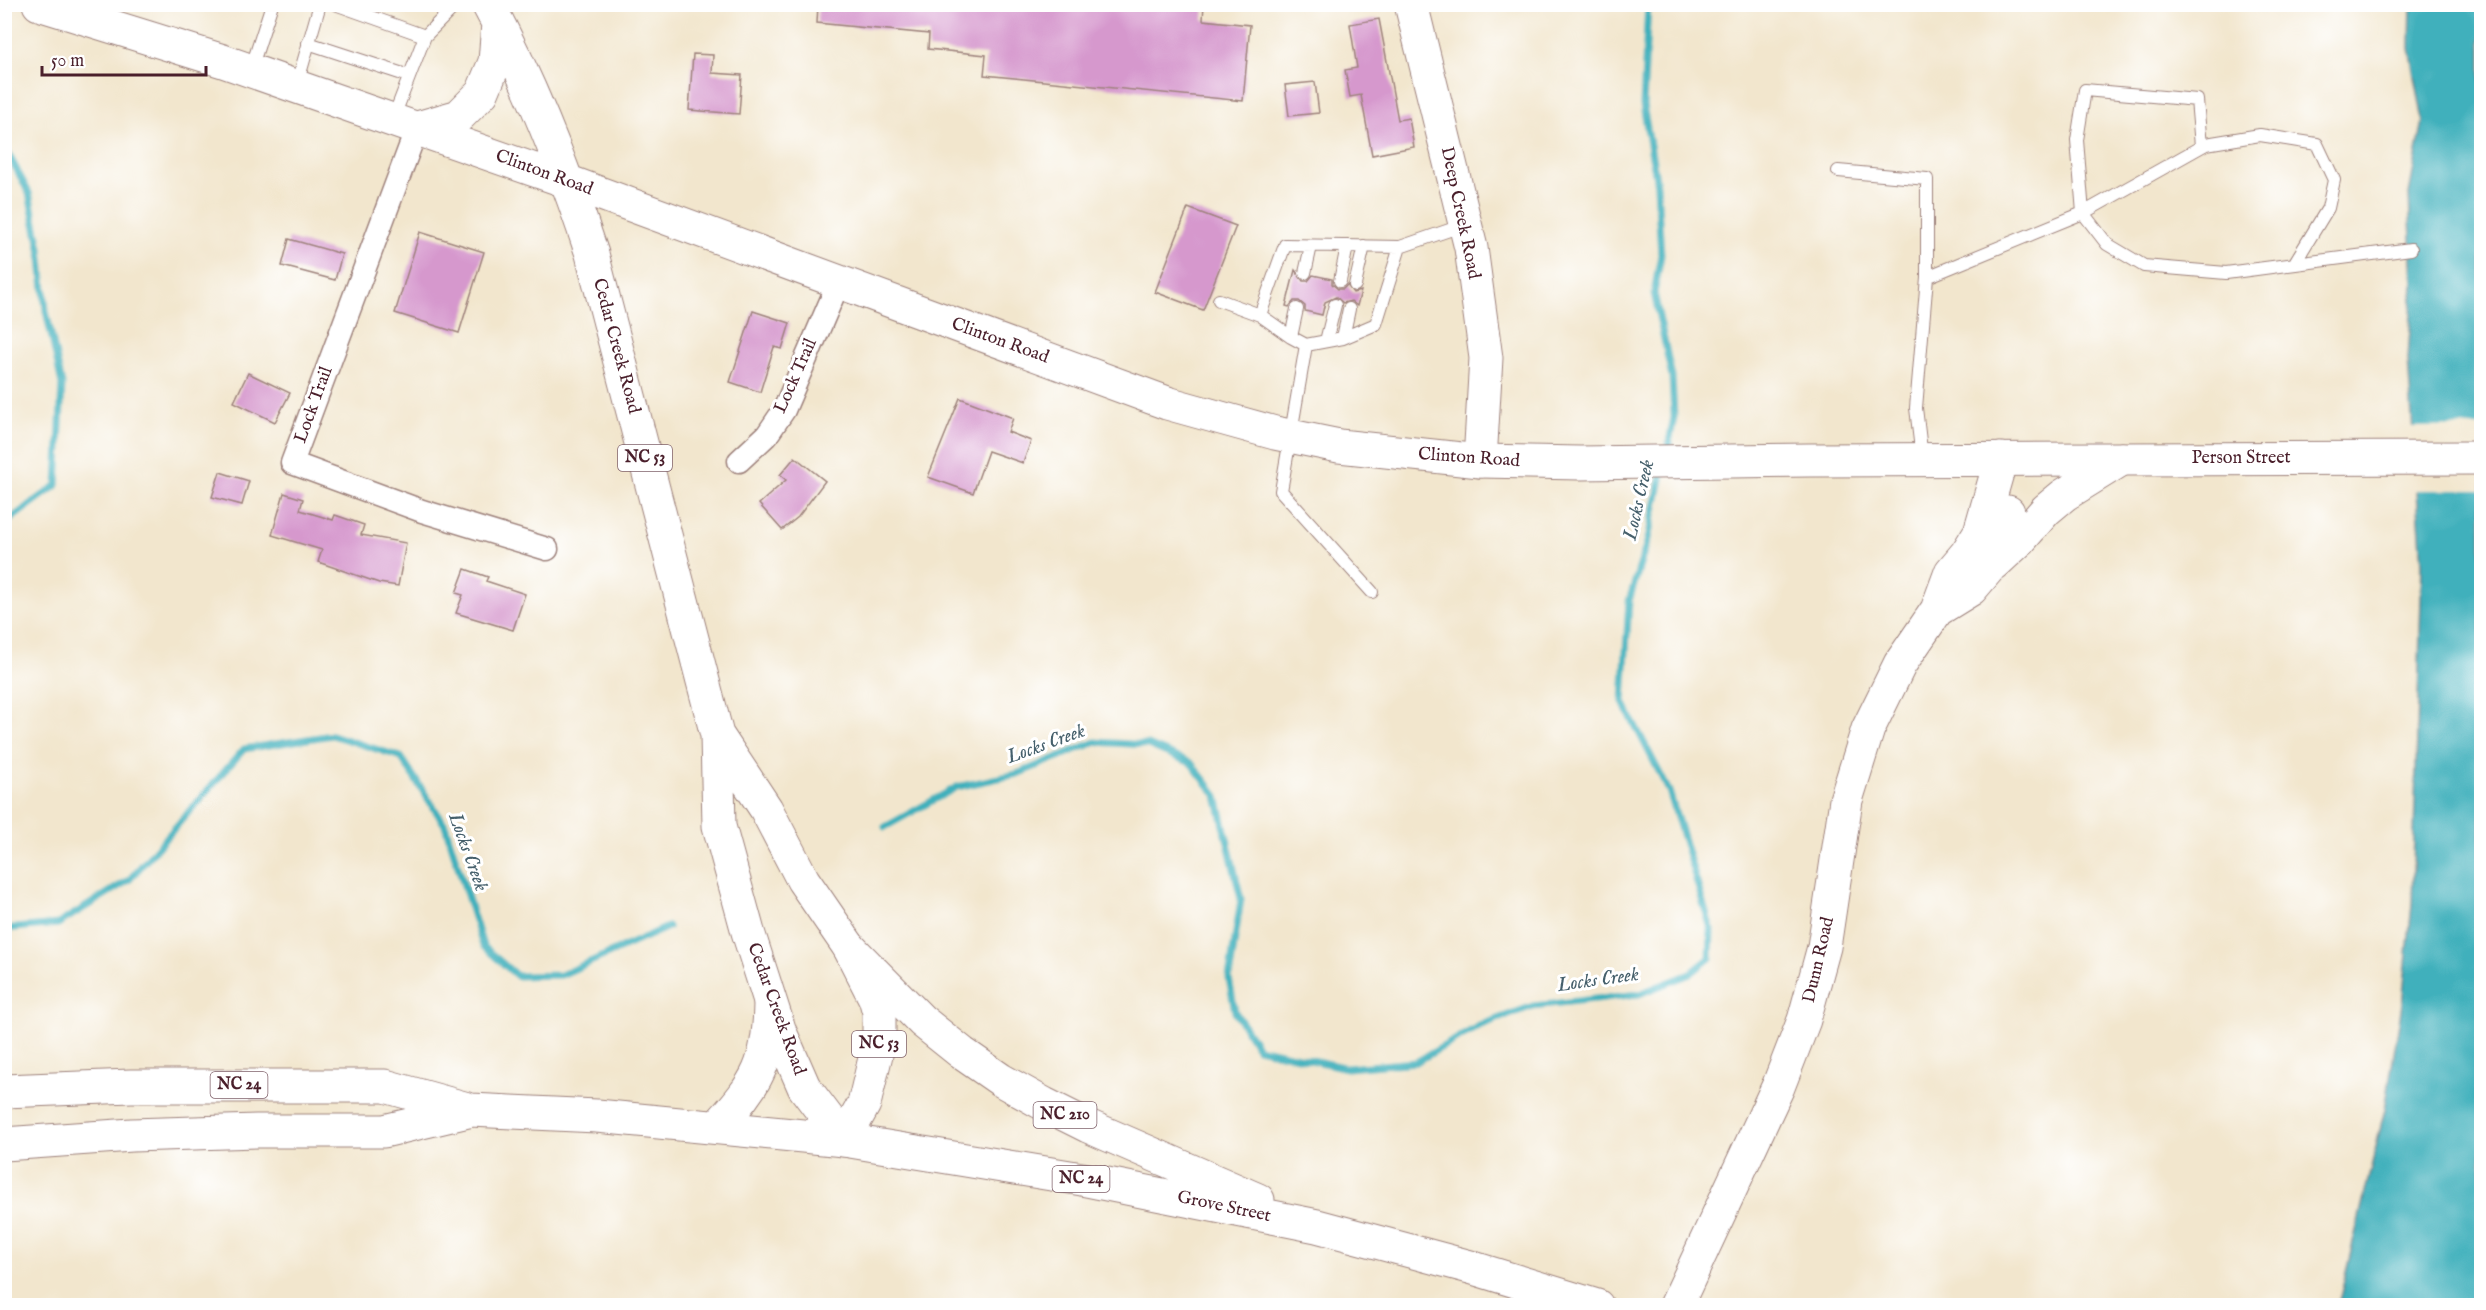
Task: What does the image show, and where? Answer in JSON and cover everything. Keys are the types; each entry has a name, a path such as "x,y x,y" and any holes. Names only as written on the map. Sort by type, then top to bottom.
{"main road":[{"name":"Clinton Road","path":"39,4 93,12 568,182 1167,403 1291,437 1339,446 1480,461 1580,463 2001,459"},
{"name":"Deep Creek Road","path":"1411,4 1471,248 1486,358 1480,461"},
{"path":"405,124 459,116 482,93 495,62 493,14"},
{"name":"Cedar Creek Road","path":"493,14 511,47 568,182 604,300 717,735 719,826 770,1004 804,1087 844,1140 864,1104 879,1042 880,1027 874,998 849,947 808,888 766,809 717,735"},
{"name":"Person Street","path":"2001,459 2481,458"},
{"name":"Dunn Road","path":"1937,610 1971,589 1988,569 2004,528 2010,498 2001,459"},
{"name":"Dunn Road","path":"1676,1305 1778,1087 1802,1029 1824,947 1846,800 1868,729 1900,664 1937,610 1951,572 1967,553 1980,532 2001,459"},
{"path":"1988,569 2064,495 2122,459"},
{"name":"NC 210","path":"849,947 922,1021 1001,1080 1088,1126 1317,1226"},
{"path":"718,1126 745,1097 758,1075 767,1048 770,1004"},
{"name":"NC 24","path":"4,1091 131,1086 385,1086 471,1110 597,1116 844,1140"},
{"name":"NC 24","path":"4,1144 132,1135 257,1131 384,1131 471,1110"},
{"name":"Grove Street","path":"844,1140 1082,1179 1317,1226 1405,1248 1556,1298 1597,1305"}],"street":[{"name":"Lock Trail","path":"405,124 292,464 422,511 547,549"},
{"name":"Lock Trail","path":"739,461 767,435 784,410 838,282"}],"lane":[{"path":"251,70 272,4"},
{"path":"296,86 320,4"},
{"path":"335,4 424,36"},
{"path":"405,124 409,76 424,36 457,4"},
{"path":"308,43 409,76"},
{"path":"2200,147 2197,100 2085,90 2077,140 2083,213 2107,244 2144,266 2226,273 2411,249"},
{"path":"1927,277 2083,213 2206,144 2260,135 2317,144 2334,180 2328,208 2294,264"},
{"path":"1838,171 1927,179 1927,277 1916,408 1922,459"},
{"path":"1260,315 1285,245 1400,247 1466,224"},
{"path":"1305,273 1311,246"},
{"path":"1340,281 1347,246"},
{"path":"1355,285 1364,246"},
{"path":"1219,300 1260,315 1306,345 1343,338 1376,324 1400,247"},
{"path":"1326,341 1335,305"},
{"path":"1291,337 1297,309"},
{"path":"1343,338 1349,309"},
{"path":"1306,345 1281,490 1372,592"}],"water":[{"path":"2411,5 2481,5 2481,1305 2338,1306 2385,1109 2402,1004 2412,905 2422,564 2408,359 2413,284 2409,194 2423,121 2410,48"}],"pier":[{"path":"2481,426 2481,490 2413,490 2409,427"}],"building":[{"path":"818,4 1204,4 1203,20 1250,25 1243,101 984,75 986,55 928,49 929,34 817,23"},
{"path":"1379,19 1398,120 1409,118 1414,147 1372,155 1361,95 1350,97 1345,70 1357,68 1350,24"},
{"path":"693,54 713,55 712,73 742,75 739,114 689,110"},
{"path":"1315,82 1319,113 1289,116 1285,85"},
{"path":"1188,208 1236,226 1203,310 1155,292"},
{"path":"420,232 484,252 459,333 395,313"},
{"path":"289,239 342,254 335,280 282,266"},
{"path":"1295,270 1303,281 1308,281 1313,275 1332,279 1332,284 1338,289 1343,289 1347,285 1353,293 1361,291 1357,306 1351,301 1343,303 1336,297 1325,302 1322,315 1305,311 1305,306 1299,301 1294,301 1289,307 1286,306"},
{"path":"753,311 790,323 782,349 774,347 760,392 730,382"},
{"path":"248,373 290,393 275,422 234,402"},
{"path":"960,398 1013,418 1008,432 1031,441 1023,463 988,451 973,493 928,477"},
{"path":"795,457 825,481 798,517 782,530 759,504 786,480 780,475"},
{"path":"220,472 249,481 242,505 212,497"},
{"path":"284,493 303,499 300,510 333,520 335,515 364,525 361,535 406,543 398,586 379,583 318,562 322,550 272,535"},
{"path":"465,569 488,577 486,581 525,594 513,630 456,613 463,595 456,593"}],"waterway":[{"name":"Locks Creek","path":"1648,4 1643,105 1657,185 1661,255 1654,293 1672,377 1674,417 1667,453"},
{"path":"4,146 29,193 40,248 46,311 62,384 57,485 4,524"},
{"name":"Locks Creek","path":"885,827 957,787 1017,774 1095,742 1148,745 1191,763 1217,796 1241,899 1229,978 1235,1012 1258,1048 1347,1068 1416,1062 1481,1025 1533,1006 1639,994 1690,974 1710,958 1711,929 1669,791 1623,702 1629,601 1648,539 1663,470"},
{"name":"Locks Creek","path":"4,929 58,924 129,880 244,749 332,735 401,757 445,825 483,946 517,976 561,975 668,927"}],"railway":[{"path":"2424,4 2482,7"}]}
